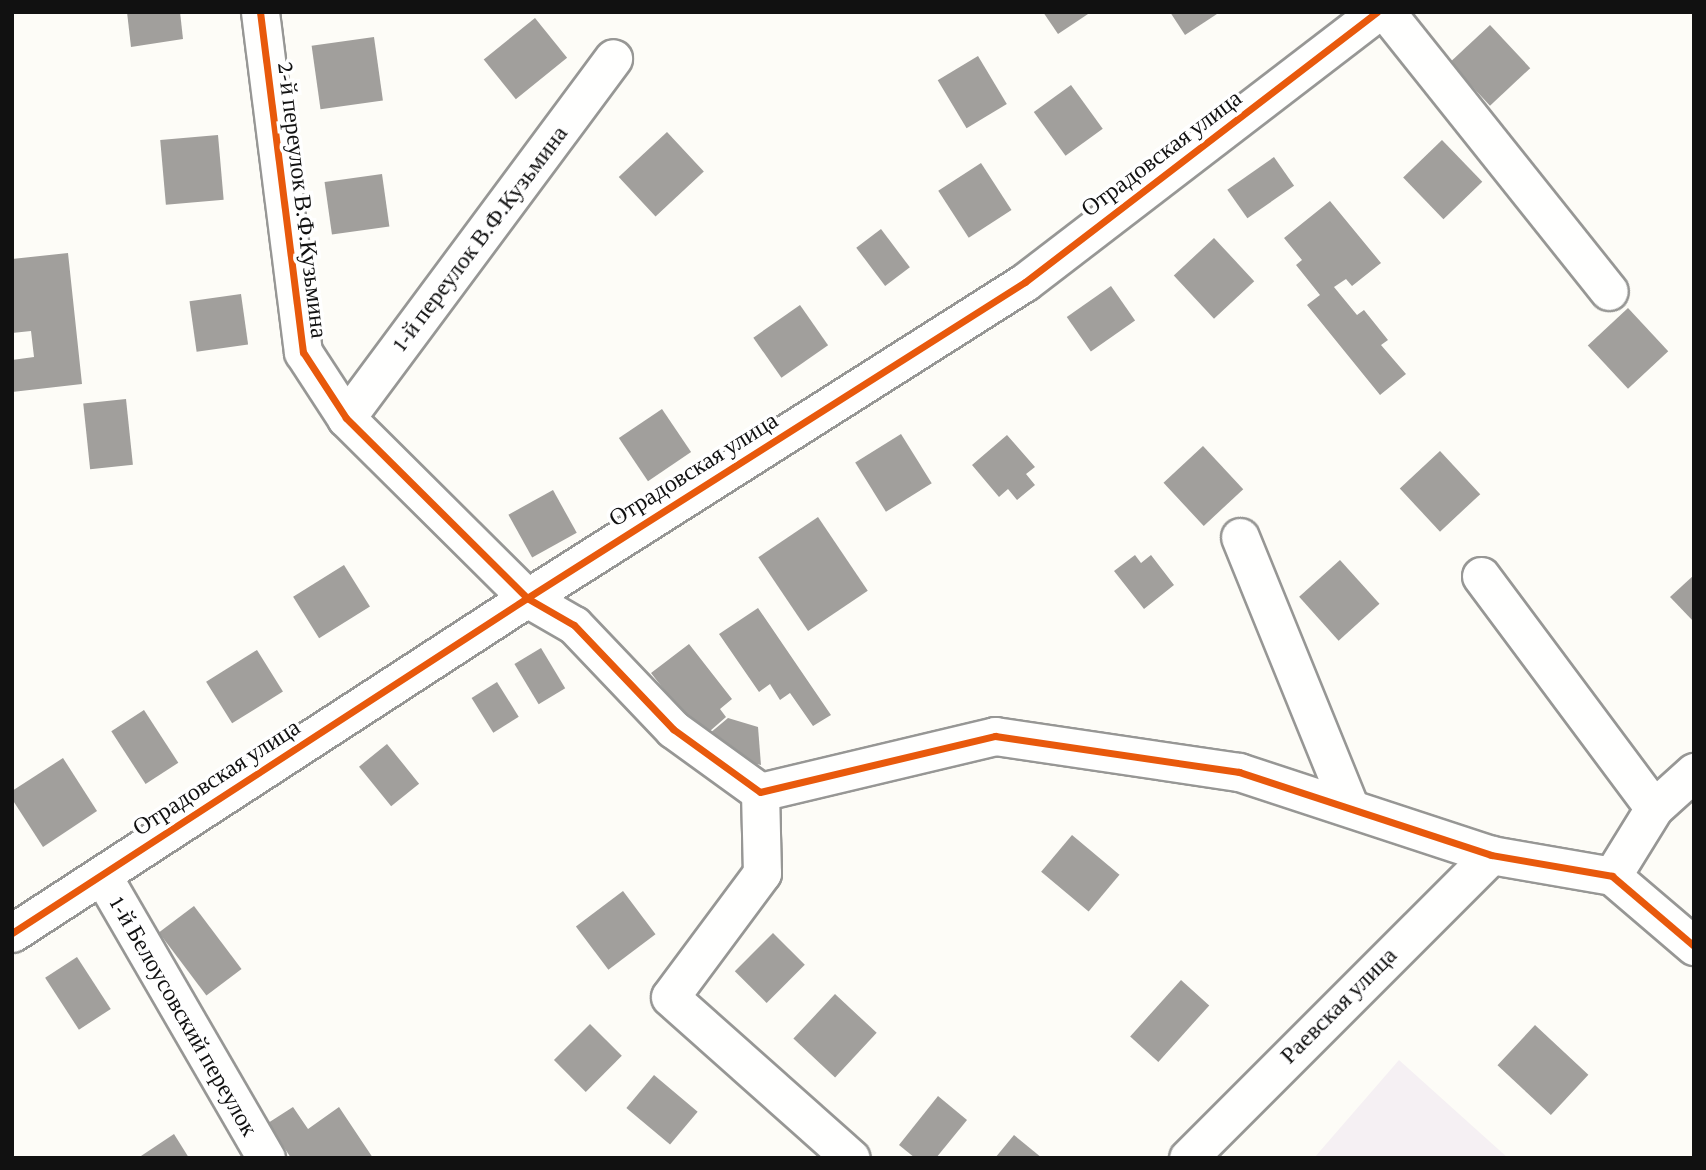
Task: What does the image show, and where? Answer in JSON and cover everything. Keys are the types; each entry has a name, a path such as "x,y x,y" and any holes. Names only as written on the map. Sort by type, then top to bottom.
{"street":[{"name":"2-й переулок В.Ф.Кузьмина","path":"260,12 303,352 346,418 527,598 574,625 673,729 760,792"},
{"name":"Отрадовская улица","path":"12,933 527,598 1025,282 1377,12"},
{"path":"1386,12 1609,291"},
{"name":"1-й переулок В.Ф.Кузьмина","path":"346,418 613,58"},
{"path":"1240,537 1349,807"},
{"path":"1481,576 1654,808"},
{"path":"851,1158 670,997 761,873 760,792 995,736 1239,772 1491,855 1612,876 1694,946"},
{"path":"1612,876 1654,808 1694,772"},
{"name":"Раевская улица","path":"1188,1158 1491,855"},
{"name":"1-й Белоусовский переулок","path":"102,875 266,1158"}],"shaded area":[{"path":"1399,1060 1508,1158 1314,1158"}],"building":[{"path":"127,12 180,12 183,39 131,47"},
{"path":"1043,12 1091,12 1058,34"},
{"path":"1170,12 1220,12 1185,35"},
{"path":"535,18 567,58 516,99 484,60"},
{"path":"1490,25 1530,68 1490,106 1450,63"},
{"path":"374,37 383,100 321,109 312,46"},
{"path":"978,56 1007,104 967,128 938,80"},
{"path":"1071,85 1103,129 1066,156 1034,112"},
{"path":"667,132 704,171 656,217 619,177"},
{"path":"218,135 224,200 166,205 160,140"},
{"path":"1442,140 1482,182 1443,219 1403,178"},
{"path":"1274,157 1294,186 1247,218 1227,190"},
{"path":"981,163 1011,210 969,238 938,191"},
{"path":"382,174 389,226 332,235 325,182"},
{"path":"1330,201 1381,263 1352,286 1346,279 1334,287 1357,315 1364,310 1388,340 1381,345 1406,374 1380,395 1307,305 1320,295 1296,265 1302,260 1284,238"},
{"path":"881,229 910,267 885,286 856,248"},
{"path":"1214,238 1254,281 1214,319 1174,276"},
{"path":"68,253 82,384 12,392 12,360 34,357 31,331 12,333 12,259"},
{"path":"1111,286 1135,320 1091,351 1067,317"},
{"path":"241,294 248,345 197,352 190,301"},
{"path":"800,305 828,345 781,378 753,338"},
{"path":"1628,308 1668,351 1628,389 1588,346"},
{"path":"126,399 133,465 90,469 83,403"},
{"path":"662,409 691,452 648,481 619,438"},
{"path":"901,434 932,483 886,512 855,463"},
{"path":"1007,435 1035,467 1026,474 1035,485 1017,500 1008,489 999,497 972,465"},
{"path":"1203,446 1243,489 1204,526 1164,483"},
{"path":"1440,451 1480,494 1440,532 1400,489"},
{"path":"553,490 577,533 532,558 508,515"},
{"path":"818,517 868,591 808,631 758,557"},
{"path":"1135,555 1141,563 1151,555 1174,585 1144,609 1114,571"},
{"path":"1340,560 1379,604 1339,641 1299,597"},
{"path":"344,565 370,607 319,638 293,597"},
{"path":"1694,575 1694,622 1670,597"},
{"path":"758,608 831,715 813,726 790,693 780,700 770,684 759,692 719,634"},
{"path":"689,644 732,699 720,709 726,717 702,738 651,673"},
{"path":"541,648 565,688 539,704 514,664"},
{"path":"257,650 283,692 232,723 206,682"},
{"path":"497,682 519,717 493,733 472,698"},
{"path":"144,710 178,763 146,784 111,731"},
{"path":"728,718 758,727 761,765 725,757 703,739"},
{"path":"387,744 419,784 391,806 359,767"},
{"path":"63,758 97,811 43,847 12,799 12,791"},
{"path":"1072,835 1119,875 1089,912 1041,872"},
{"path":"623,891 655,934 608,970 576,927"},
{"path":"194,906 242,969 206,996 159,932"},
{"path":"773,933 805,965 767,1003 735,971"},
{"path":"77,957 111,1009 79,1030 45,978"},
{"path":"1181,980 1209,1005 1158,1062 1130,1036"},
{"path":"835,994 877,1033 835,1077 793,1039"},
{"path":"590,1024 622,1056 586,1092 554,1060"},
{"path":"1535,1025 1588,1075 1551,1115 1497,1065"},
{"path":"654,1075 698,1112 670,1145 626,1108"},
{"path":"938,1096 967,1120 936,1158 915,1158 899,1145"},
{"path":"293,1107 308,1129 339,1107 373,1158 291,1158 268,1123"},
{"path":"174,1134 189,1158 138,1158"},
{"path":"1014,1135 1042,1158 995,1158"}],"cycle path":[{"path":"260,12 303,352 346,418 527,598 574,625 673,729 760,792 995,736 1239,772 1491,855 1612,876 1694,946"},
{"path":"12,933 527,598 1025,282 1377,12"}]}
